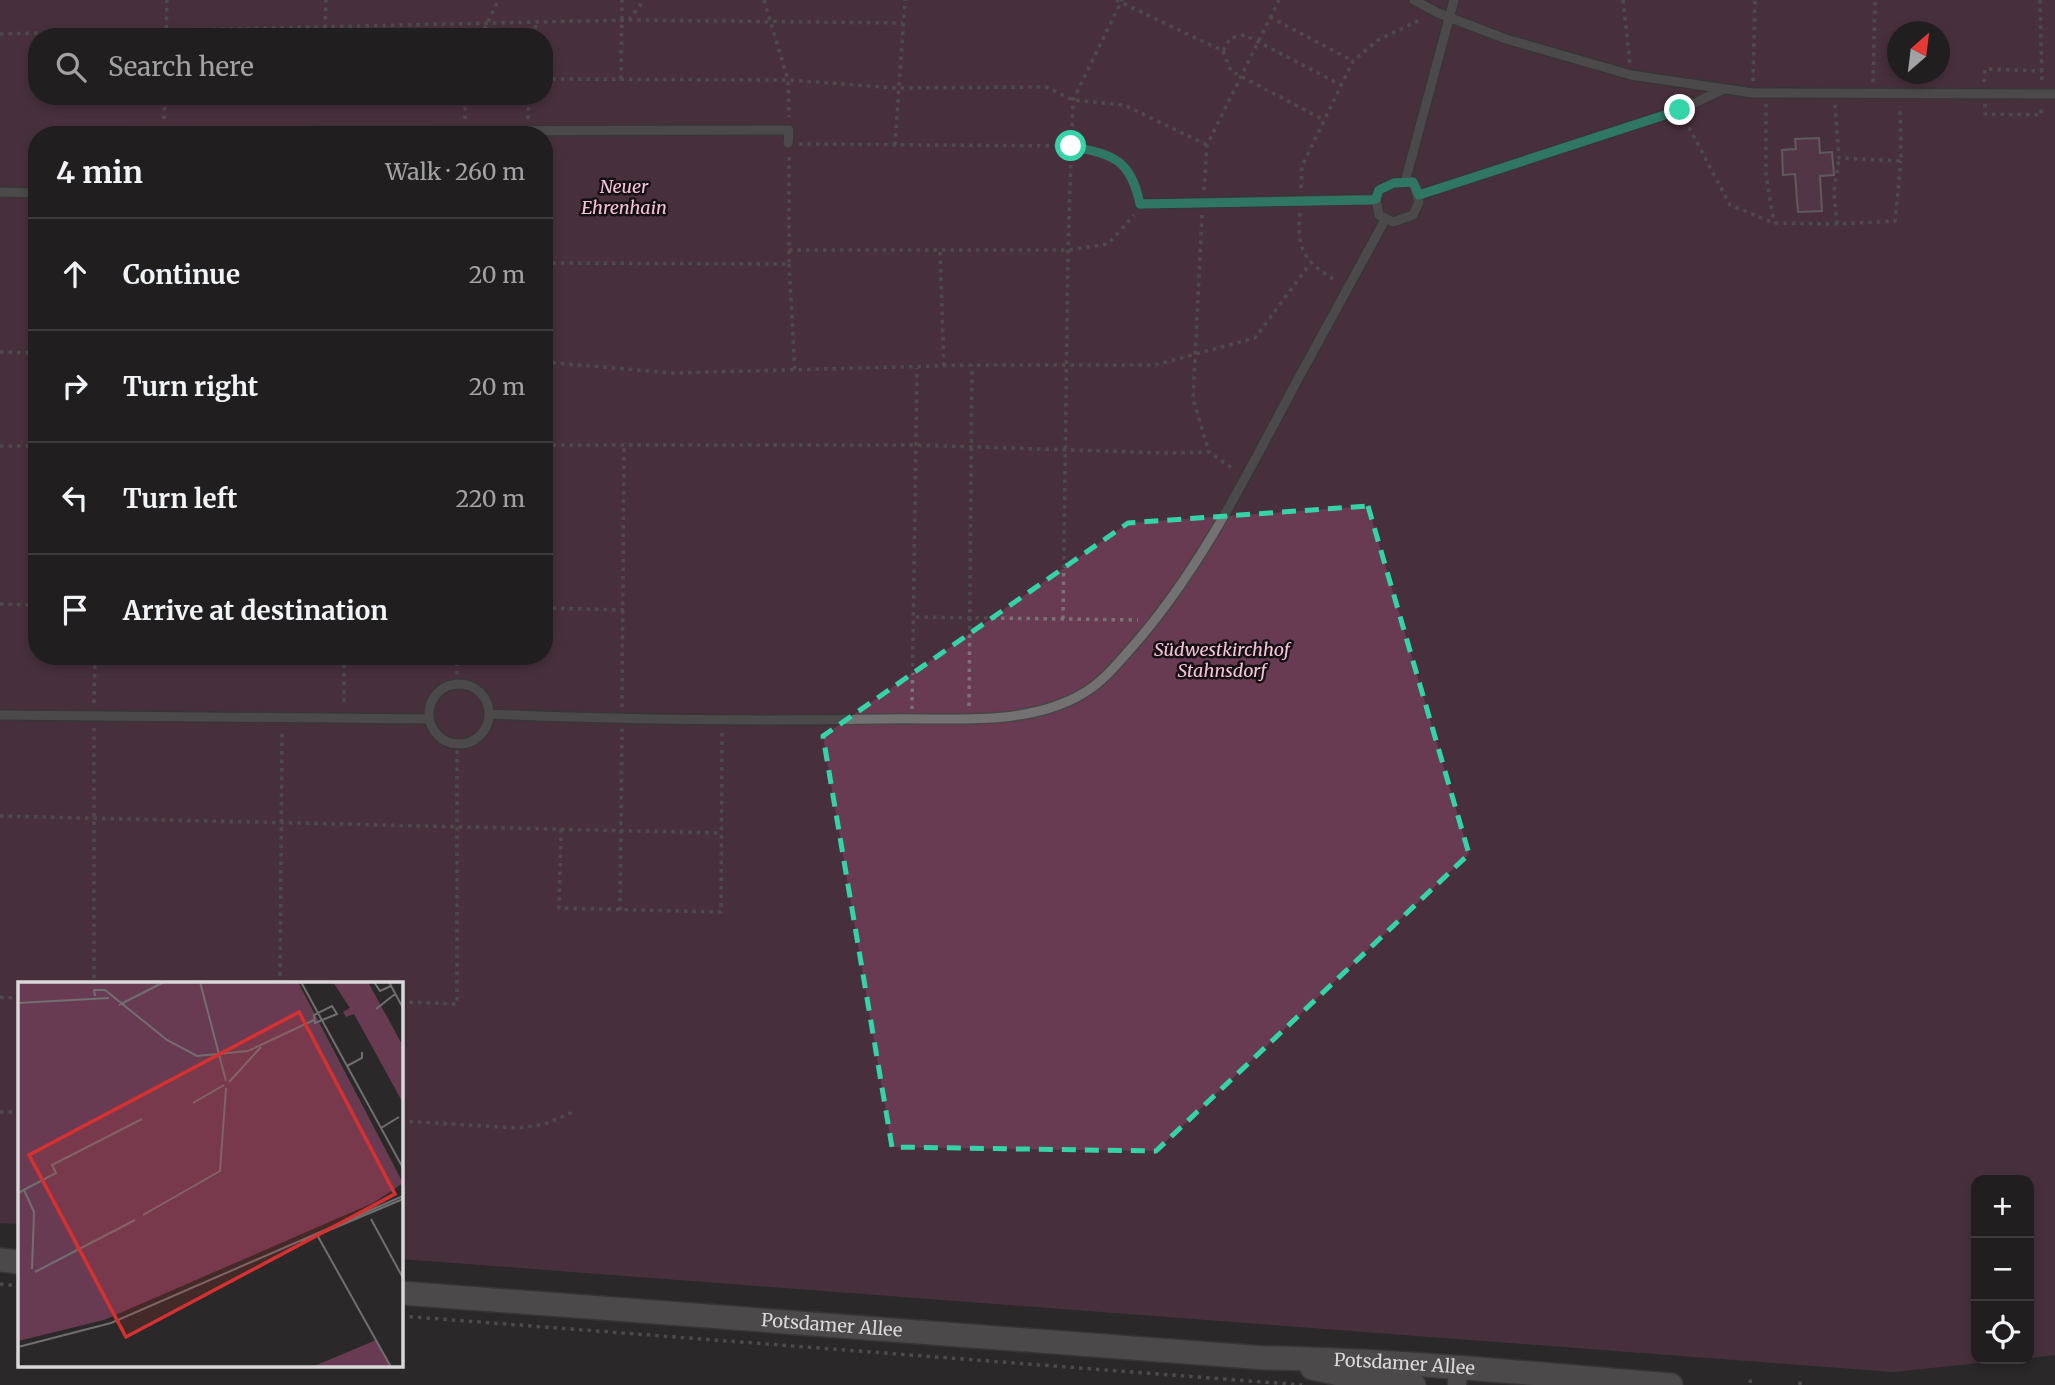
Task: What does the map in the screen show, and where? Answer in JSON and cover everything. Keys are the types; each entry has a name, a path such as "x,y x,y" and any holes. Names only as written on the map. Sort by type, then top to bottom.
{"street":[{"path":"0,1260 18,1262"},
{"name":"Potsdamer Allee","path":"402,1293 1457,1375 1671,1385"},
{"name":"Potsdamer Allee","path":"1265,1358 1362,1379 1414,1385"}],"lane":[{"path":"1414,0 1438,13 1506,39 1631,75 1723,89 1766,94 1835,96 2055,94"},
{"path":"1405,182 1454,0"},
{"path":"1419,195 1680,110 1723,89"},
{"path":"553,131 789,130 789,144"},
{"path":"1405,182 1413,182 1419,195 1417,209 1407,220 1385,220 1379,215 1376,199 1379,190 1394,183 1405,182"},
{"path":"0,192 28,193"},
{"path":"1140,204 1376,199"},
{"path":"490,714 722,722 969,718 1020,715 1052,707 1083,694 1114,667 1156,620 1246,477 1385,220"},
{"path":"457,683 476,688 484,695 490,714 484,733 476,740 457,744 439,736 429,719 432,699 438,691 457,683"},
{"path":"0,715 429,719"}],"path":[{"path":"166,28 167,0"},
{"path":"326,0 325,28 622,20 902,23"},
{"path":"484,28 498,0"},
{"path":"621,79 622,0"},
{"path":"629,20 644,0"},
{"path":"764,0 788,80 789,130"},
{"path":"895,145 905,0"},
{"path":"1209,452 1193,399 1207,145 1260,43 1279,0"},
{"path":"1623,0 1631,75"},
{"path":"1752,93 1755,0"},
{"path":"1873,95 1875,0"},
{"path":"2040,0 2042,93"},
{"path":"1063,619 1065,366 1073,100 1120,1 1223,51 1231,71 1322,119"},
{"path":"1348,288 1309,265 1298,235 1302,166 1322,119 1353,61 1378,40 1438,13"},
{"path":"1270,17 1353,61"},
{"path":"535,28 536,22"},
{"path":"0,34 28,34"},
{"path":"1223,51 1230,38 1245,35 1341,85"},
{"path":"553,79 788,80 897,88 1046,87 1073,100 1124,105 1207,145"},
{"path":"1766,94 1766,175 1774,223"},
{"path":"1680,110 1730,205 1774,223 1837,224 1895,220 1901,161 1900,95"},
{"path":"1835,96 1839,158 1834,192 1837,224"},
{"path":"163,126 164,105"},
{"path":"465,105 465,126"},
{"path":"528,126 529,105"},
{"path":"789,250 1068,250 1108,244 1124,229 1140,204 1136,184 1126,168 1112,155 1071,146 789,144 789,250 789,264 795,371"},
{"path":"1839,158 1901,161"},
{"path":"940,252 944,366"},
{"path":"553,263 789,264"},
{"path":"553,363 673,373 972,365 1155,365 1255,338 1309,265"},
{"path":"0,352 28,353"},
{"path":"969,718 972,365"},
{"path":"912,718 916,617 917,368"},
{"path":"620,909 624,443"},
{"path":"553,445 916,445 1209,452 1246,477"},
{"path":"0,446 28,446"},
{"path":"0,604 28,605"},
{"path":"553,608 624,610"},
{"path":"916,617 1156,620"},
{"path":"94,982 95,665"},
{"path":"344,665 344,717"},
{"path":"457,665 457,683"},
{"path":"280,982 282,716"},
{"path":"561,829 559,908 721,912 722,722"},
{"path":"402,1002 457,1004 457,744"},
{"path":"0,816 722,832"},
{"path":"0,997 18,998"},
{"path":"0,1112 18,1112"},
{"path":"402,1121 517,1128 545,1125 573,1112"},
{"path":"0,1284 18,1286"},
{"path":"402,1316 1304,1385"},
{"path":"1750,1383 1751,1376"}],"highlighted area":[{"path":"1368,506 1469,854 1156,1151 892,1147 823,736 1128,523"}],"green space":[{"name":"Südwestkirchhof Stahnsdorf","path":"0,0 2055,0 2055,1355 2034,1357 2034,1175 1971,1175 1971,1364 1893,1372 402,1259 402,982 18,982 18,1224 0,1223"}],"building":[{"path":"1819,138 1820,153 1832,152 1834,175 1820,176 1822,211 1798,212 1795,174 1783,175 1782,150 1796,149 1795,139"}],"route":[{"path":"1071,146 1112,155 1126,168 1136,184 1140,204 1373,200 1379,190 1394,183 1413,182 1419,195 1680,110"}],"park label":[{"name":"Neuer Ehrenhain","path":"624,197"}]}
